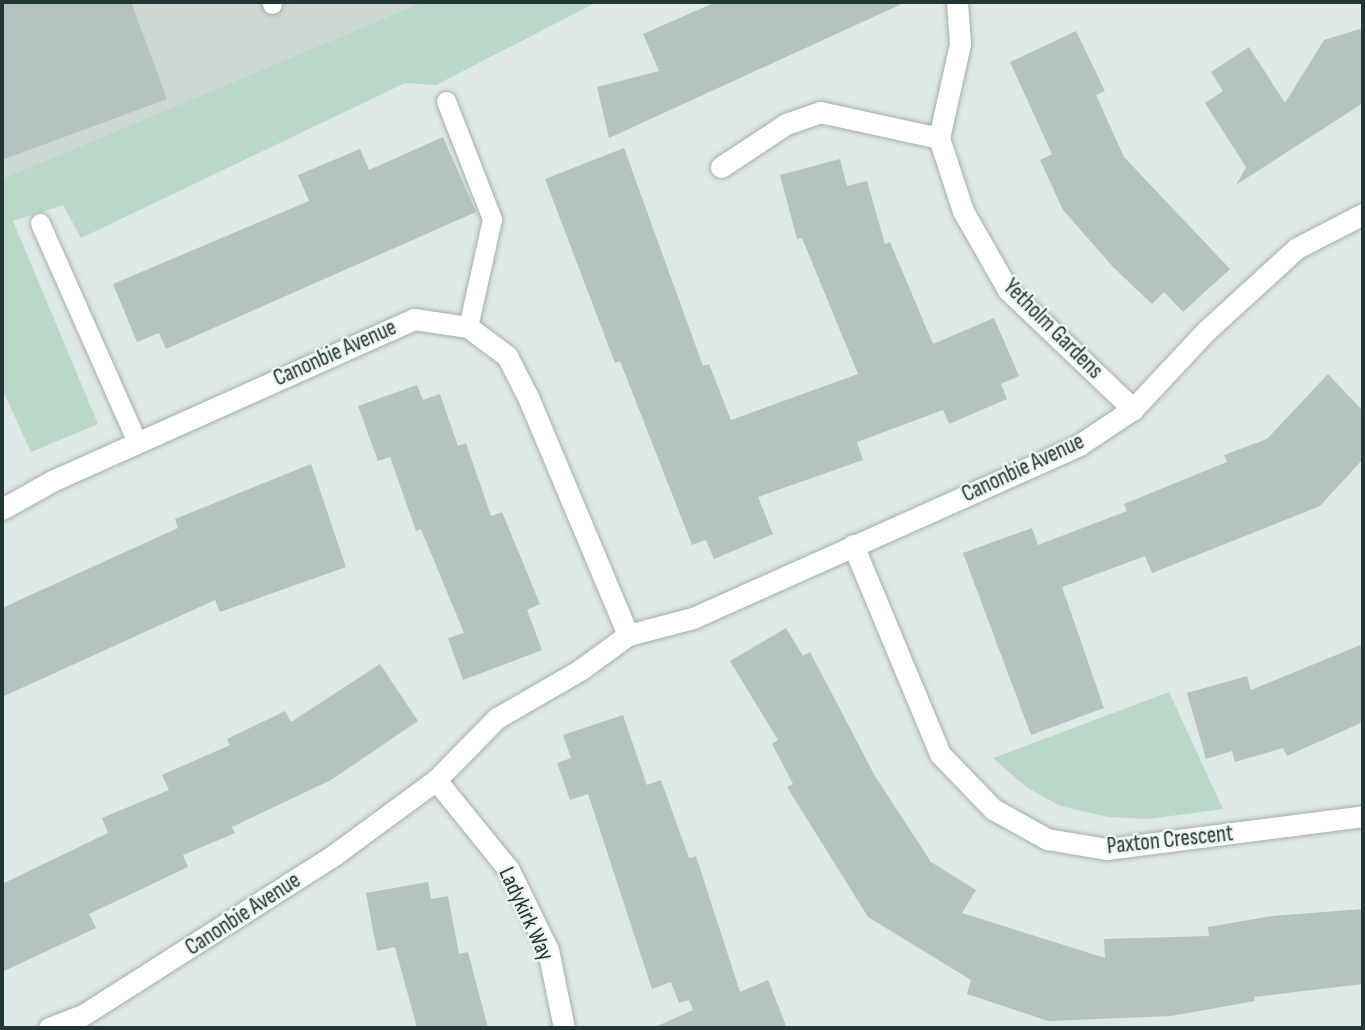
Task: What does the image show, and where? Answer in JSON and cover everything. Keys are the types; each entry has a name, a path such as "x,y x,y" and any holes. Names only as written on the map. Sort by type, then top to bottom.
{"street":[{"path":"721,167 786,124 820,112 939,138 960,44 957,2"},
{"name":"Yetholm Gardens","path":"939,138 962,211 1008,290 1133,409"},
{"name":"Canonbie Avenue","path":"50,1028 83,1015 177,958 334,855 436,780 498,718 580,670 628,635 693,618 1079,445 1133,409 1206,331 1297,248 1363,214"},
{"name":"Canonbie Avenue","path":"2,509 137,442 414,319 468,327 507,356 523,387 628,635"},
{"name":"Paxton Crescent","path":"853,545 940,754 993,809 1047,839 1107,849 1363,816"},
{"name":"Ladykirk Way","path":"436,780 509,870 548,950 564,1028"}],"lane":[{"path":"446,101 492,219 468,327"},
{"path":"40,223 137,442"}],"shaded area":[{"path":"2,2 423,2 2,179"}],"green space":[{"path":"423,2 597,2 436,85 405,83 81,238 63,205 13,221 98,424 31,452 2,389 2,179"},
{"path":"1169,692 1223,809 1148,819 1108,817 1060,806 1026,787 993,758"}],"building":[{"path":"2,2 131,2 167,99 2,160"},
{"path":"716,2 906,2 609,138 597,87 659,71 643,34"},
{"path":"1363,28 1363,103 1236,185 1246,167 1205,103 1223,91 1211,72 1249,47 1285,103 1324,40"},
{"path":"1076,31 1105,91 1096,95 1124,157 1230,269 1183,312 1164,292 1152,304 1114,268 1063,210 1040,160 1052,154 1010,62"},
{"path":"443,137 476,212 166,349 159,333 137,342 113,284 309,201 298,175 360,149 369,170"},
{"path":"624,148 703,366 709,364 731,420 858,374 802,238 797,239 780,175 840,159 847,186 867,181 885,244 890,242 933,344 994,318 1019,376 1001,384 1007,399 949,424 943,410 857,442 863,460 758,497 773,534 714,559 706,540 692,545 620,361 615,363 545,179"},
{"path":"1328,374 1363,411 1363,459 1320,506 1152,573 1145,556 1062,587 1104,708 1031,735 963,553 1032,528 1038,545 1127,511 1124,504 1227,462 1224,455 1267,439"},
{"path":"417,385 423,400 440,394 458,446 466,443 491,516 502,512 540,604 527,610 542,650 463,680 448,638 464,633 421,529 416,531 390,457 378,461 358,406"},
{"path":"311,464 346,567 220,612 215,600 2,697 2,608 178,528 175,519"},
{"path":"786,628 803,656 810,652 875,776 931,862 976,890 962,913 1105,958 1104,939 1209,936 1208,927 1272,916 1363,909 1363,984 1254,997 1255,1001 1171,1016 1048,1021 967,994 971,980 868,917 787,787 793,784 772,744 778,740 730,661"},
{"path":"1363,644 1363,722 1287,756 1283,748 1235,762 1232,751 1206,759 1187,693 1247,676 1251,690"},
{"path":"380,664 418,721 331,780 232,827 235,833 183,855 188,867 89,914 96,928 2,972 2,884 108,833 102,818 169,790 162,775 230,745 227,739 285,711 291,722"},
{"path":"623,715 647,785 661,780 689,858 696,856 740,992 768,980 787,1028 653,1028 693,1010 689,1000 679,1003 671,982 652,989 588,794 570,800 557,763 571,758 563,735"},
{"path":"428,882 431,899 448,896 459,954 468,952 488,1028 417,1028 395,947 377,951 366,893"}]}
